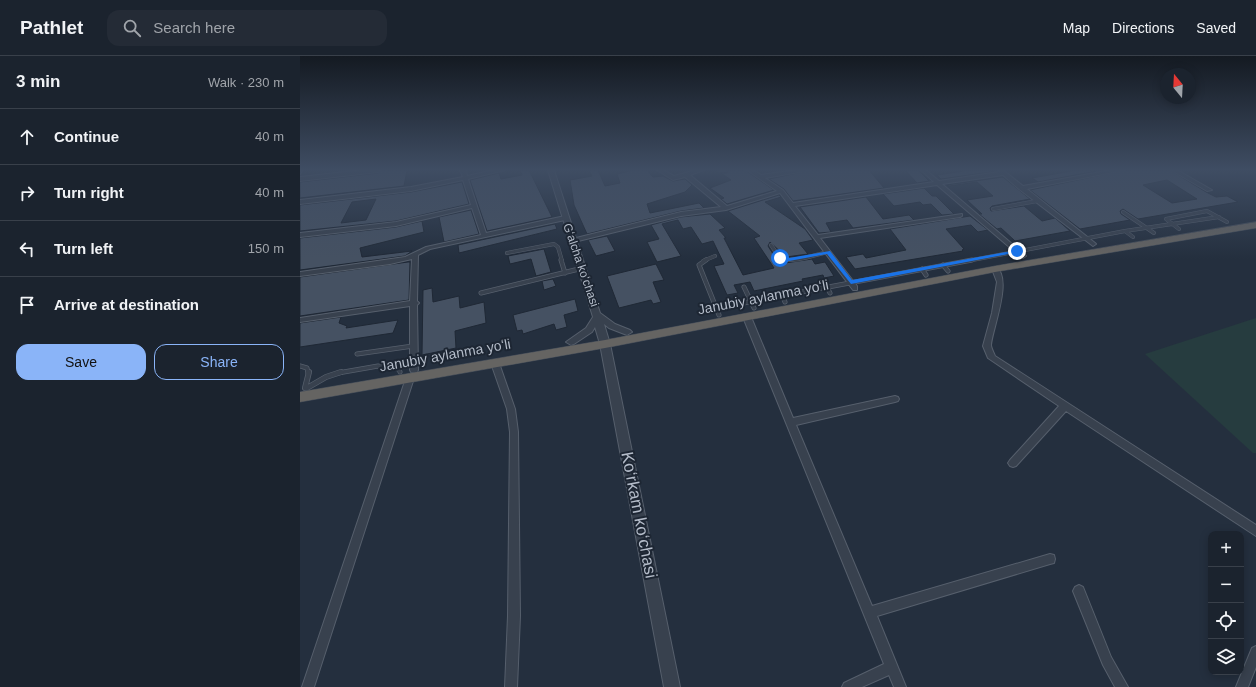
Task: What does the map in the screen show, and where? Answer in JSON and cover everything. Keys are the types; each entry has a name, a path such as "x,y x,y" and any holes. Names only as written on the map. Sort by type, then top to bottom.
{"highway":[{"name":"Janubiy aylanma yoʻli","path":"303,390 408,373 571,342 604,340 628,332 718,311 751,309 784,299 828,290 1090,241 1223,219 1256,218"},
{"name":"Janubiy aylanma yoʻli","path":"408,373 495,363 751,309 1256,224"}],"street":[{"path":"300,202 322,199"},
{"path":"473,199 484,236"},
{"name":"Gʻalcha koʻchasi","path":"560,199 598,315 604,340"},
{"path":"716,199 726,208"},
{"path":"574,240 681,214 726,208 754,199"},
{"path":"787,199 853,285"},
{"path":"791,205 828,199"},
{"path":"957,199 1020,254"},
{"path":"1037,201 1090,241"},
{"path":"300,235 396,224 475,206"},
{"path":"816,237 960,215"},
{"path":"300,274 407,259 428,248 565,218"},
{"path":"308,687 408,373 413,346 415,254"},
{"path":"995,269 1000,282 996,313 988,346 989,353 992,358 1256,531"},
{"path":"300,320 414,303"},
{"path":"751,309 814,483 900,687"},
{"path":"571,342 589,330 598,315 615,328 628,332"},
{"name":"Ko‘rkam ko‘chasi","path":"604,340 672,687"},
{"path":"495,363 511,409 514,432 514,616 510,687"},
{"path":"792,422 895,399"},
{"path":"1013,463 1065,406"},
{"path":"869,613 1050,559"},
{"path":"1079,591 1107,662 1122,687"},
{"path":"1242,687 1256,652"},
{"path":"848,687 892,667"}],"lane":[{"path":"993,209 1037,201"},
{"path":"1175,227 1166,219 1207,211 1223,219"},
{"path":"1123,212 1150,231"},
{"path":"507,253 554,244 558,247 565,273"},
{"path":"771,245 780,258 784,260 828,252"},
{"path":"714,256 703,260 699,265 718,311"},
{"path":"481,293 583,268"},
{"path":"744,286 751,309"},
{"path":"357,354 413,346"},
{"path":"300,366 307,368 309,371 303,390"}],"green space":[{"path":"1256,318 1256,453 1253,453 1145,354"}],"building":[{"path":"347,199 372,199 352,202 341,223 366,220 376,199 468,199 469,204 396,221 300,231 300,205"},
{"path":"476,199 543,199 552,217 487,231"},
{"path":"573,199 661,199 647,204 650,213 699,203 704,208 681,211 587,234 574,205"},
{"path":"722,199 742,199 727,204"},
{"path":"765,199 773,199 765,202 805,229 813,240 799,243 808,254 786,257 770,242 768,246 773,254 785,263 812,259 815,264 825,262 834,276 824,278 823,275 802,279 803,281 754,291 750,282 734,285 738,293 727,295 714,266 724,264 713,241 702,244 691,227 683,229 678,220 662,224 681,256 657,262 647,242 659,239 651,225 681,217 710,214 725,228 719,230 726,238 724,238 743,275 774,268 754,238 760,236 728,211"},
{"path":"850,199 868,199 883,219 909,215 914,220 853,228 847,220 826,223 831,232 819,233 800,207"},
{"path":"888,199 939,199 954,214 942,215 931,204 923,205 920,202 894,206"},
{"path":"1028,199 992,206 990,208 991,211 1024,206 1042,221 1055,218 1070,231 1015,241 1001,228 997,229 979,214 982,214 967,200"},
{"path":"1042,199 1166,199 1172,203 1194,199 1233,199 1238,202 1138,219 1123,209 1120,211 1121,214 1130,220 1080,229"},
{"path":"471,210 479,234 444,242 439,217"},
{"path":"970,216 988,230 978,232 971,225 946,229 964,249 962,250 963,251 855,269 846,257 863,254 866,258 906,250 890,229"},
{"path":"422,221 424,232 360,248 362,257 412,251 405,256 300,270 300,238 396,227"},
{"path":"555,224 557,229 459,253 458,245"},
{"path":"607,236 615,251 596,256 588,240"},
{"path":"544,249 551,272 536,276 531,259 510,264 508,256"},
{"path":"410,262 409,300 300,316 300,277"},
{"path":"656,264 664,280 653,282 661,302 653,304 651,300 619,308 607,276"},
{"path":"553,279 556,286 544,290 542,281"},
{"path":"432,288 433,302 459,296 460,308 484,302 486,323 455,331 456,348 422,355 423,290"},
{"path":"575,299 578,311 564,315 567,327 556,330 554,324 523,334 522,330 517,331 513,315"},
{"path":"341,317 339,323 347,326 346,328 398,320 393,333 300,347 300,323"}],"route":[{"path":"780,258 789,260 828,252 851,282 1017,251"}]}
